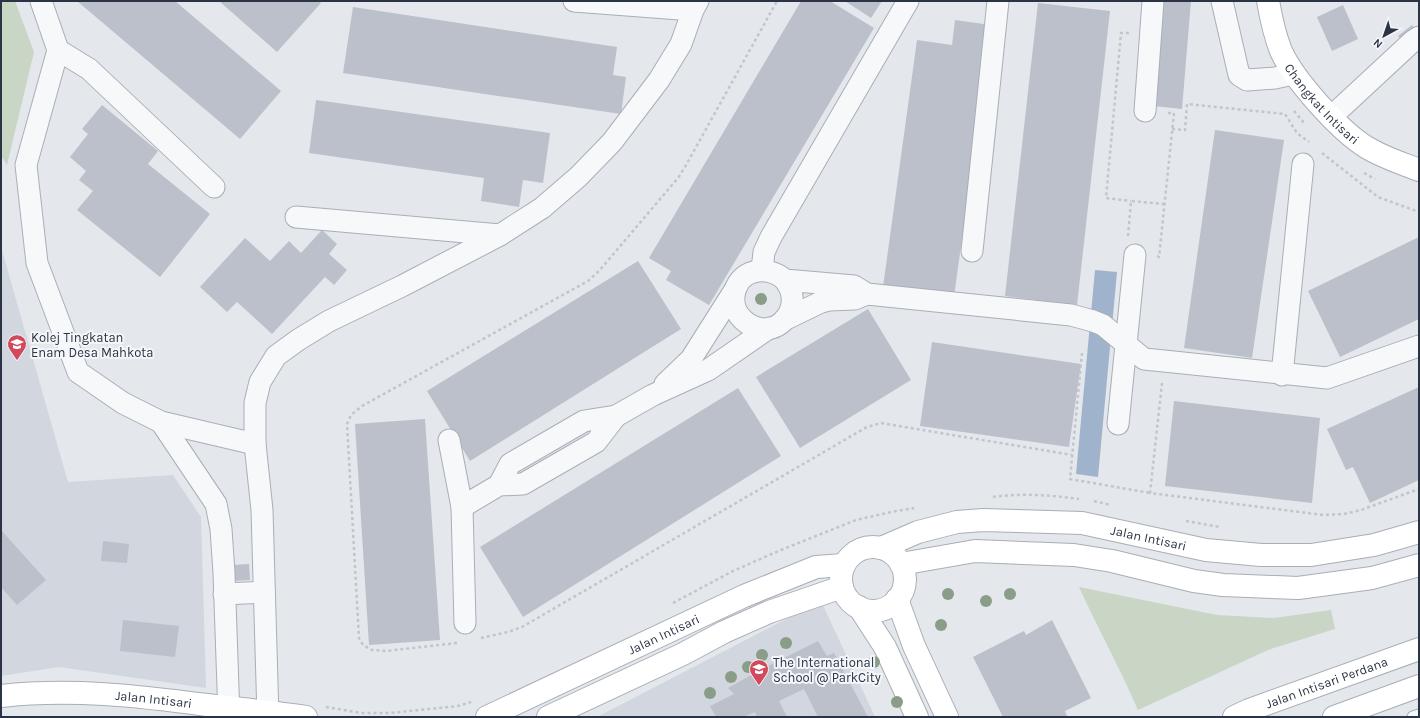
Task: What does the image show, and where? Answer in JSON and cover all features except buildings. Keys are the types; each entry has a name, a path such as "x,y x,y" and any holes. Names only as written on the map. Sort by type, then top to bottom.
{"street":[{"path":"41,1 58,50 26,165 37,263 78,372 123,403 161,422 255,444"},
{"path":"268,714 262,510 255,444 255,403 260,382 276,356 298,340 329,321 402,286 500,235 542,208 578,176 612,142 659,80 681,44 695,5 574,1"},
{"path":"762,270 764,252 771,236 908,1"},
{"path":"972,252 998,1"},
{"path":"1145,111 1153,1"},
{"path":"1222,1 1239,74 1247,80 1275,78 1293,74"},
{"name":"Changkat Intisari","path":"1268,1 1271,19 1281,51 1293,74 1331,118 1365,147 1380,155 1419,170"},
{"path":"1331,118 1413,40 1419,37"},
{"path":"58,50 89,69 214,187"},
{"path":"1282,375 1303,164"},
{"path":"296,217 500,235"},
{"path":"1118,424 1135,255"},
{"path":"462,507 499,485 510,464 584,421 616,416 653,395 708,370 777,324 790,313 792,304 790,287 785,280 778,274 770,271 762,270 746,275 740,281 691,359 653,395"},
{"path":"785,280 854,286 867,294 1071,315 1103,325 1144,359 1282,375 1327,378 1419,346"},
{"path":"736,288 734,297 738,314 743,321 760,329 777,324 821,302 829,300 854,299 867,294"},
{"path":"161,422 216,504 221,529 229,712"},
{"path":"448,440 462,507 466,623"},
{"name":"Jalan Intisari","path":"881,548 918,532 957,522 983,520 1082,523 1206,550 1261,555 1311,555 1374,545 1419,532"},
{"path":"870,547 881,548 893,554 901,564 904,576 903,588 897,599 890,606 880,610 869,610 859,607 848,599 842,587 841,576 844,565 850,556 859,550 870,547"},
{"path":"901,564 975,551 1074,555 1112,561 1194,581 1223,585 1298,588 1372,578 1419,565"},
{"name":"Jalan Intisari","path":"481,709 744,596 816,567 844,565"},
{"name":"Jalan Intisari","path":"548,717 683,654 724,632 769,612 842,587"},
{"path":"224,594 264,592"},
{"path":"897,599 914,646 947,717"},
{"path":"859,607 885,647 917,717"},
{"name":"Jalan Intisari Perdana","path":"1234,717 1249,710 1419,649"},
{"path":"1352,715 1419,686"},
{"name":"Jalan Intisari","path":"1,696 20,693 77,692 153,698 229,712 268,714 313,711"}],"lane":[{"path":"1413,717 1419,715"}],"path":[{"path":"1151,35 1121,33 1106,198 1164,204"},
{"path":"1172,129 1185,130 1187,104 1285,114 1297,133 1309,143"},
{"path":"1131,201 1126,254 1159,257 1174,113 1145,111"},
{"path":"1322,153 1378,196 1419,212"},
{"path":"1082,353 1070,479 1150,493 1324,515 1344,514 1361,510 1419,489"},
{"path":"1150,493 1164,361"},
{"path":"986,497 1051,495 1082,500"},
{"path":"1088,500 1116,506"},
{"path":"669,605 733,571 856,520 891,512 919,508"},
{"path":"1181,520 1224,528"},
{"path":"313,711 390,713 458,706 481,709"}],"shaded area":[{"name":"Kolej Tingkatan Enam Desa Mahkota","path":"1,247 68,482 173,475 201,517 206,688 59,667 1,676"},
{"name":"The International School @ ParkCity","path":"821,601 875,717 597,717"}],"green space":[{"path":"1,1 15,1 34,52 7,165 1,156"},
{"path":"1079,587 1217,615 1274,618 1331,610 1335,629 1268,650 1138,710"}],"water":[{"path":"1095,270 1117,272 1098,477 1076,474"}],"place":[{"name":"Kolej Tingkatan Enam Desa Mahkota","path":"17,361"},
{"name":"The International School @ ParkCity","path":"759,686"}]}
